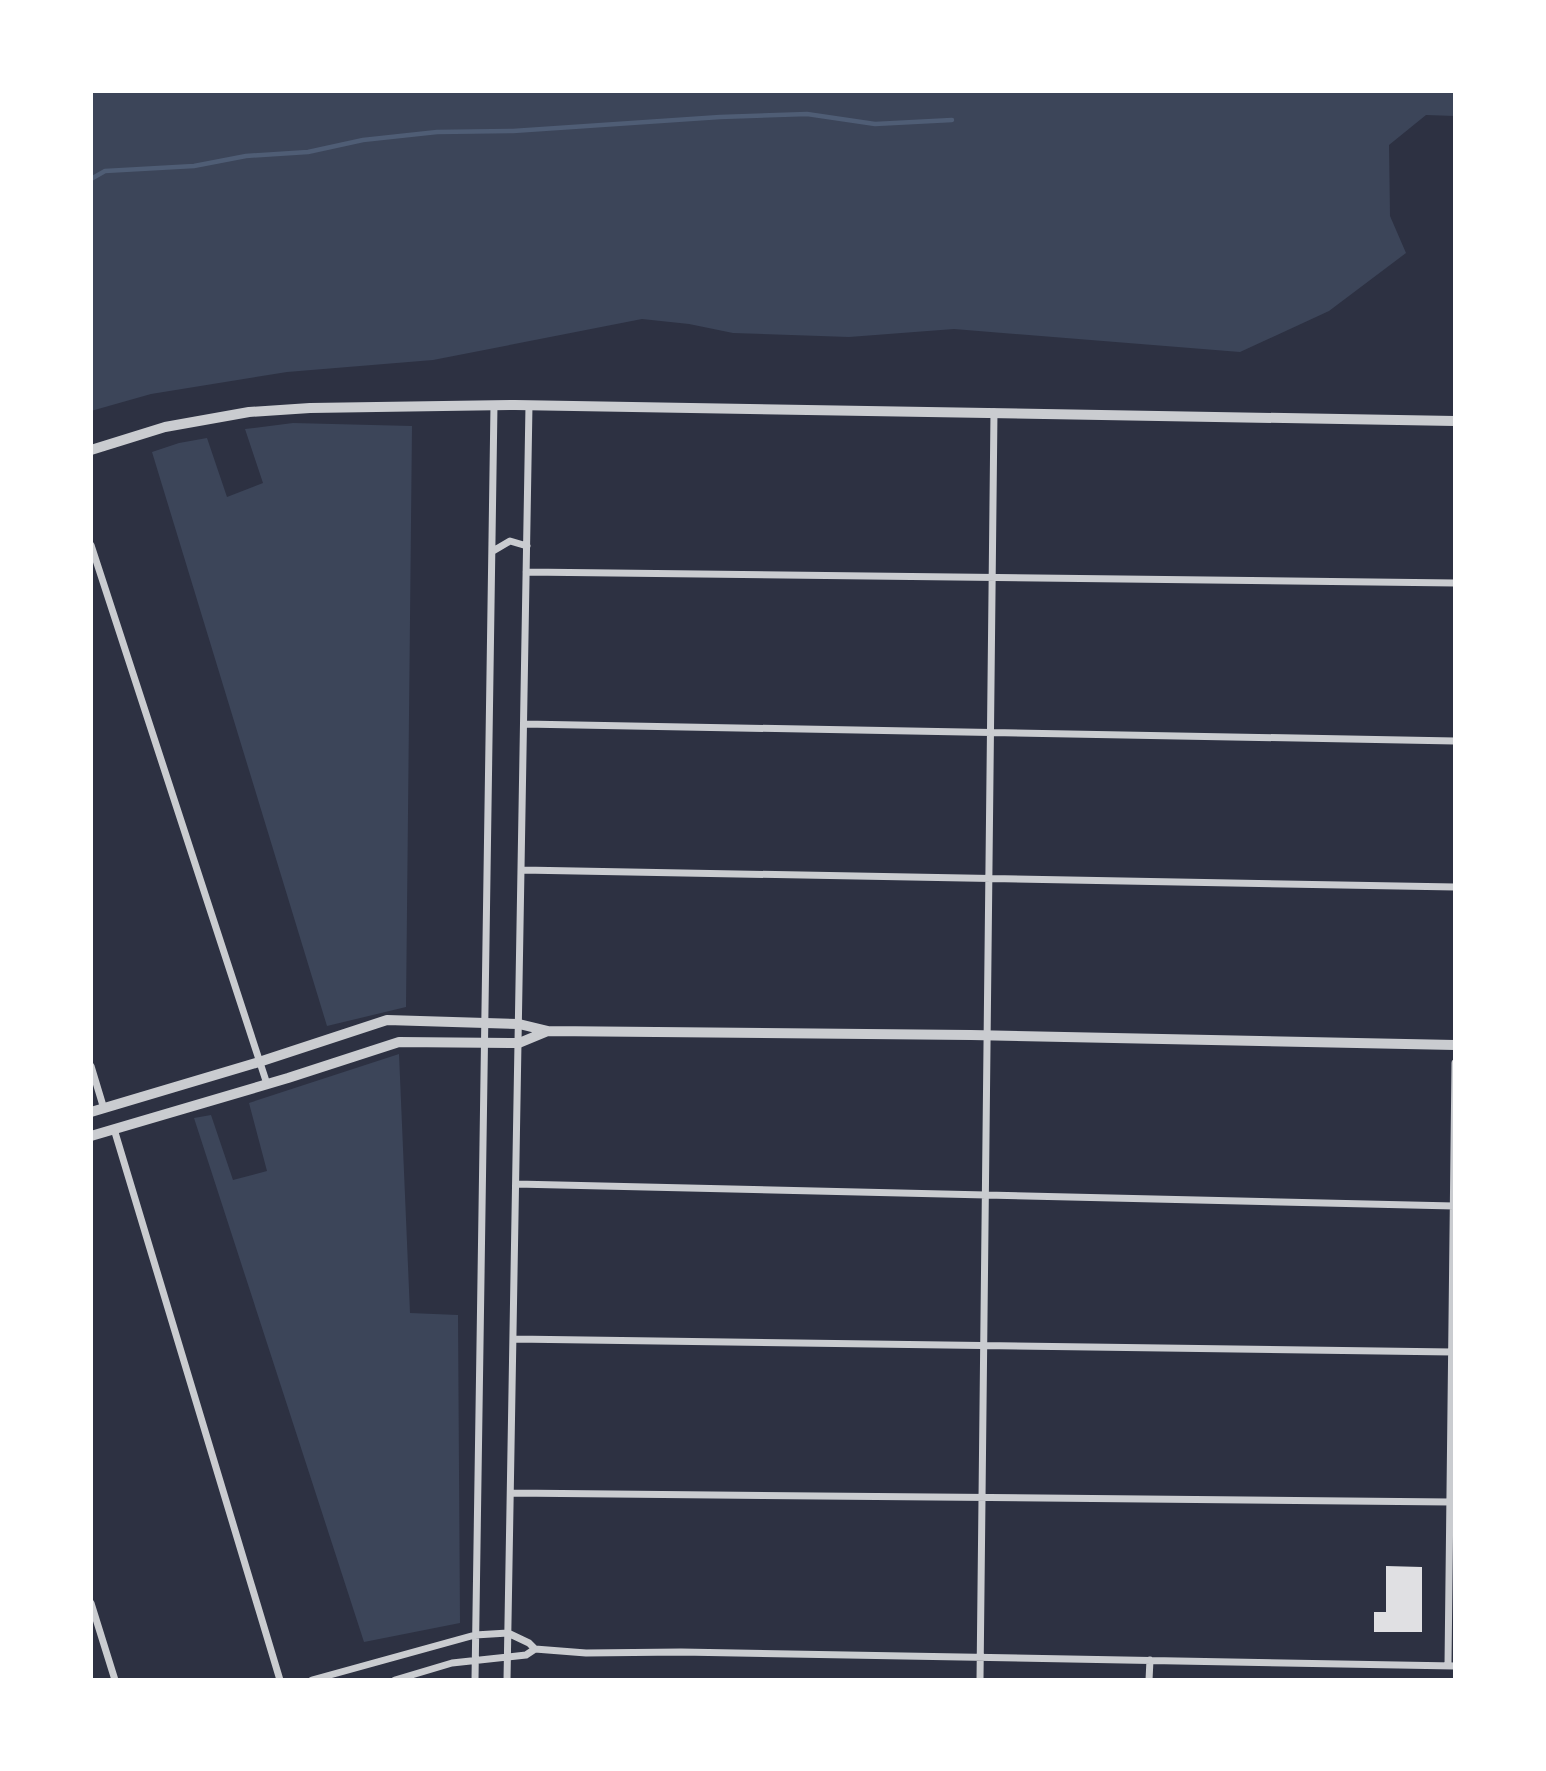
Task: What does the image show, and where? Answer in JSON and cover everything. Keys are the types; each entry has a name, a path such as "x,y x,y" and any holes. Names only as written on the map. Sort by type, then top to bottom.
{"street":[{"path":"475,1680 494,405"},
{"path":"508,1680 529,405"},
{"path":"91,450 165,427 250,412 310,408 529,405 1455,421"},
{"path":"980,1680 994,412"},
{"path":"493,551 510,541 527,546"},
{"path":"91,545 267,1084"},
{"path":"526,572 1455,583"},
{"path":"524,724 1455,741"},
{"path":"522,870 1455,887"},
{"path":"91,1112 260,1062 387,1020 520,1024 548,1031 987,1035 1455,1045"},
{"path":"91,1136 399,1042 519,1043 548,1031"},
{"path":"395,1680 452,1662 526,1655 535,1649 586,1653 681,1652 1452,1665 1450,1502 1455,1063"},
{"path":"91,1066 104,1109"},
{"path":"114,1129 280,1680"},
{"path":"516,1184 1454,1206"},
{"path":"514,1339 1452,1352"},
{"path":"511,1493 1450,1502"},
{"path":"91,1603 115,1680"},
{"path":"312,1680 475,1635 508,1633 529,1643 535,1649"},
{"path":"1149,1680 1150,1660"}],"shaded area":[{"path":"91,91 1455,91 1455,116 1426,115 1389,145 1390,216 1406,253 1329,311 1240,352 954,329 849,337 733,333 689,324 642,319 433,360 287,372 151,394 91,411"},
{"path":"293,423 412,426 406,1007 327,1026 152,452 207,438 227,497 263,483 245,429"},
{"path":"399,1054 410,1313 458,1315 460,1623 364,1642 194,1118 211,1115 233,1180 267,1171 249,1103"}],"building":[{"path":"1386,1566 1422,1567 1422,1632 1374,1632 1374,1612 1386,1612"}],"waterway":[{"path":"91,179 105,171 194,166 246,156 308,152 363,140 437,132 513,131 807,114 875,124 952,120"}]}
